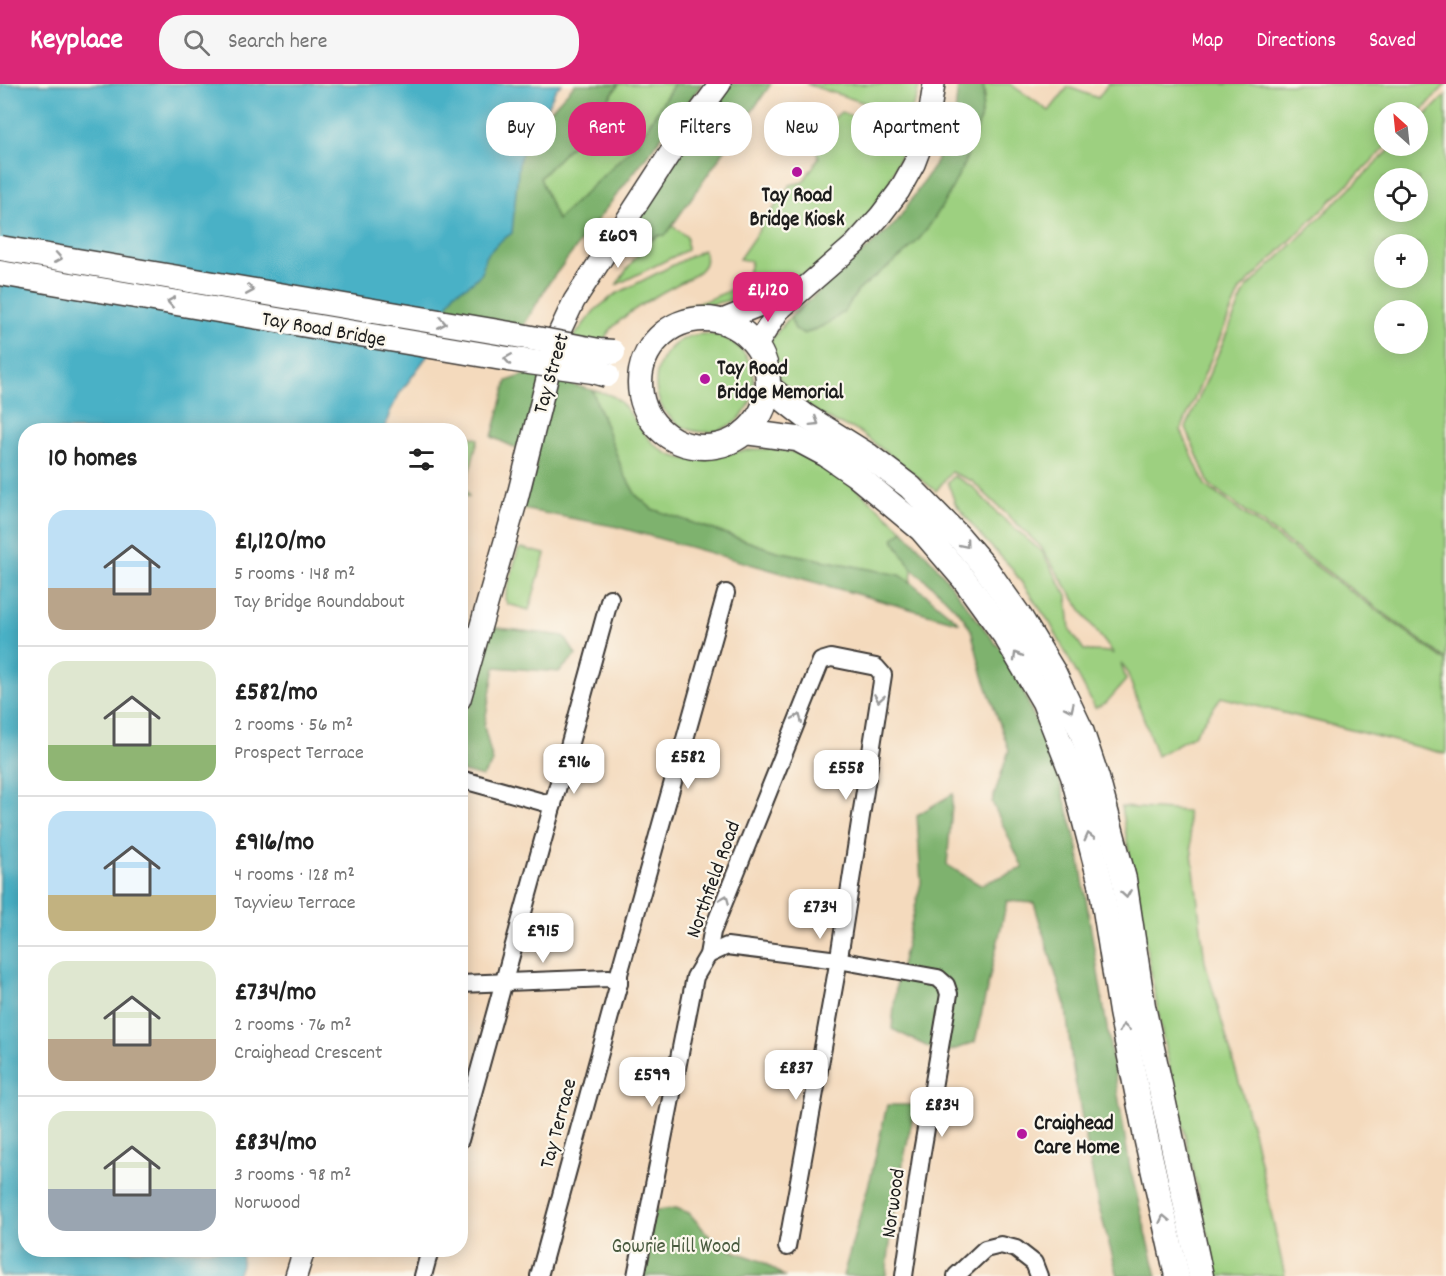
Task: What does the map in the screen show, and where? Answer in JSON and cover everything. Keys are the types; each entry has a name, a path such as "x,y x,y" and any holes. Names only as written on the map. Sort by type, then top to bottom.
{"highway":[{"name":"Tay Road Bridge","path":"0,248 505,333 599,351 647,353"},
{"name":"Tay Road Bridge","path":"0,273 496,357 593,371 607,375 641,398"},
{"path":"695,319 720,321 744,333 756,345 767,373 768,387 765,402 757,419 745,432 724,444 701,447 682,443 661,431 649,417 641,398 639,382 642,366 647,353 657,339 678,324 695,319"},
{"path":"768,387 805,416 868,456 910,487 960,537 984,566 1020,616 1054,673 1081,730 1097,778 1124,879 1143,1006 1200,1276"},
{"path":"745,432 797,439 827,455 856,475 921,529 964,579 1006,637 1044,702 1073,776 1101,884 1121,1012 1177,1276"}],"main road":[{"name":"Tay Street","path":"468,671 517,499 558,335 574,301 678,141 720,84"},
{"path":"756,345 779,310 855,244 899,191 914,164 927,130 934,84"},
{"path":"720,321 802,288"},
{"path":"296,1276 302,1257"}],"street":[{"name":"Tay Terrace","path":"539,1276 619,982 619,974 726,593"},
{"path":"468,1111 610,598"},
{"name":"Northfield Road","path":"708,955 712,932 821,661 831,658 876,666 883,675 838,960"},
{"path":"468,781 553,805"},
{"path":"636,1276 695,977 708,955 727,945 838,960 787,1248"},
{"name":"Norwood","path":"838,960 938,978 946,985 949,994 921,1158 904,1276"},
{"path":"468,984 609,978 619,982"},
{"path":"956,1276 985,1249 1001,1245 1016,1249 1034,1263 1039,1276"},
{"path":"423,1276 428,1257"}],"green space":[{"path":"575,84 619,84 606,102 568,102 568,149 540,178 557,220 623,156 646,156 646,129 658,110 658,141 548,284 523,327 424,303 514,156 556,156 556,104"},
{"path":"619,84 674,84 663,102 658,102 658,110 646,129 646,102 606,102"},
{"path":"674,84 702,84 688,102 663,102"},
{"path":"730,84 771,84 752,111 752,102 717,102"},
{"path":"806,84 919,84 915,102 862,102"},
{"path":"958,84 983,84 981,111 981,102 956,102"},
{"path":"983,84 1010,84 1049,111 1068,87 1098,98 1108,84 1446,84 1428,104 1428,102 1374,102 1374,156 1377,156 1240,290 1181,430 1205,485 1446,661 1446,754 1221,697 1194,735 1157,756 1126,669 1121,663 1126,680 1106,703 1095,708 1050,623 1010,566 982,537 955,503 948,483 954,476 972,486 998,514 1042,552 1067,596 1070,630 1084,650 1114,654 1087,619 1041,547 972,481 951,472 936,491 857,430 836,423 795,399 776,374 769,342 790,317 795,329 844,311 858,291 919,239 958,156 981,156 981,106 985,97"},
{"path":"1446,95 1446,659 1209,484 1186,428 1246,289 1384,156 1428,156 1428,113"},
{"path":"841,112 851,116 851,156 900,156 883,197 828,261 792,280 753,295 694,308 658,323 682,309 726,292 747,274 751,261 739,259 790,185 803,182 818,156 839,156 839,114"},
{"path":"568,149 568,156 623,156 557,220 540,178"},
{"path":"679,156 721,156 665,236 660,235 650,239 639,238 634,229 651,195"},
{"path":"938,156 968,156 942,207 920,238 858,291 846,309 835,319 804,334 795,329 790,317 896,223 934,166"},
{"path":"671,225 687,237 687,250 616,285 645,247 658,236 665,235"},
{"path":"703,250 706,261 700,270 691,278 646,302 623,318 614,326 603,343 572,339 594,311 614,295"},
{"path":"705,334 724,338 740,348 750,364 754,383 750,402 740,418 724,428 705,432 686,428 670,418 660,402 656,383 660,364 670,348 686,338"},
{"path":"530,373 592,390 623,472 636,495 652,509 776,551 899,575 911,582 960,623 618,527 522,509 537,463 514,447 492,437 507,381"},
{"path":"592,390 617,399 654,444 671,455 700,459 747,450 774,449 801,454 813,459 854,487 903,530 893,539 912,569 911,582 899,575 776,551 652,509 636,495 623,472"},
{"path":"468,436 478,439 468,477"},
{"path":"903,530 934,563 996,644 1008,654 1058,775 1077,844 1130,1168 1157,1276 1118,1276 1098,1204 1072,1064 1066,1008 1034,903 1007,901 975,1042 942,1054 892,1029 896,986 921,883 917,815 953,794 947,865 980,885 1023,868 992,802 1009,750 983,676 971,630 963,617 938,591 912,569 893,539"},
{"path":"522,548 545,554 529,610 508,604 505,599 518,550"},
{"path":"491,627 564,636 576,655 559,672 495,667 484,726 493,762 482,777 468,773 468,684"},
{"path":"1121,807 1187,811 1205,962 1254,1135 1285,1276 1217,1276 1163,1039"},
{"path":"887,1105 915,1105 895,1202 886,1276 843,1276 871,1176"},
{"name":"Gowrie Hill Wood","path":"676,1208 689,1213 710,1237 733,1251 761,1261 784,1276 636,1276 649,1211"}],"water":[{"path":"0,84 562,84 556,89 550,102 486,102 486,156 521,156 512,233 498,243 485,257 482,273 469,285 455,292 441,317 431,351 400,393 386,423 18,423 18,1257 242,1257 237,1276 0,1276"}],"place":[{"name":"Tay Road Bridge Kiosk","path":"797,172"},
{"name":"Tay Road Bridge Memorial","path":"705,379"},
{"name":"Craighead Care Home","path":"1022,1134"}]}
